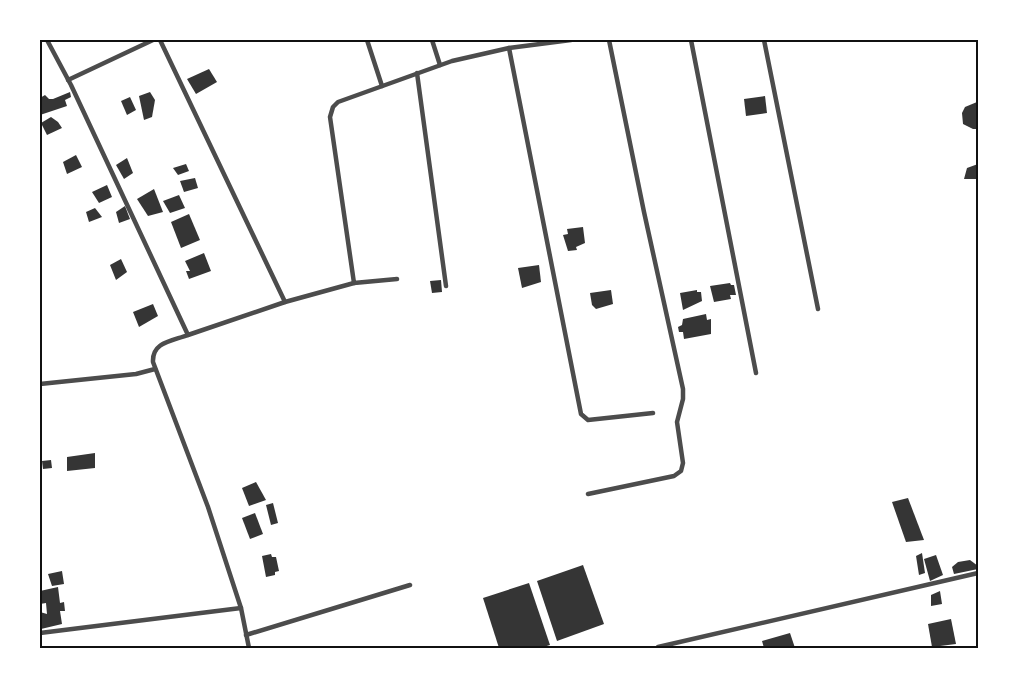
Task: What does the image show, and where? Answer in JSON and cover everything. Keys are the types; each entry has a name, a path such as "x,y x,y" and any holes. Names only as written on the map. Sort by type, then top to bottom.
{"street":[{"path":"47,40 68,80 188,335"},
{"path":"68,80 153,40"},
{"path":"160,40 285,302"},
{"path":"367,40 382,86"},
{"path":"432,40 440,65"},
{"path":"354,283 330,117 333,107 338,102 440,65 536,42 571,40"},
{"path":"588,494 674,476 681,471 683,463 677,422 683,398 683,389 609,40"},
{"path":"691,40 756,373"},
{"path":"764,40 818,309"},
{"path":"509,48 581,414 588,420 653,414"},
{"path":"417,73 446,286"},
{"path":"250,648 241,608 208,507 155,370 153,354 155,349 188,335 285,302 354,283 397,279"},
{"path":"40,384 136,374 155,370"},
{"path":"658,646 978,573"},
{"path":"246,635 410,585"},
{"path":"40,633 241,608"}],"building":[{"path":"209,69 217,82 196,94 187,79"},
{"path":"70,92 71,97 65,100 67,106 40,115 40,98 45,95 49,99 53,99"},
{"path":"150,92 155,100 152,117 144,120 139,96"},
{"path":"765,96 767,113 746,116 744,99"},
{"path":"130,97 136,110 127,115 121,101"},
{"path":"977,102 978,129 973,129 963,124 962,113 965,107"},
{"path":"51,117 62,128 47,135 41,123"},
{"path":"76,155 82,167 67,174 63,162"},
{"path":"127,158 133,173 124,179 116,165"},
{"path":"186,164 189,171 178,175 173,168"},
{"path":"978,164 978,184 976,179 964,179 967,168"},
{"path":"195,178 198,188 184,192 180,181"},
{"path":"107,185 112,197 99,203 92,192"},
{"path":"154,189 163,212 148,216 137,199"},
{"path":"179,195 185,208 170,213 163,201"},
{"path":"125,206 130,219 119,223 116,212"},
{"path":"95,208 102,217 89,222 86,212"},
{"path":"189,214 200,240 181,248 171,222"},
{"path":"583,227 585,243 576,247 577,250 568,251 563,235 568,234 567,229"},
{"path":"204,253 211,271 189,279 186,271 190,271 185,261"},
{"path":"121,259 127,272 116,280 110,265"},
{"path":"539,265 541,282 522,288 518,268"},
{"path":"441,280 442,292 432,293 430,281"},
{"path":"730,283 734,285 736,295 730,295 731,299 714,302 710,286"},
{"path":"611,290 613,304 596,309 592,305 590,293"},
{"path":"697,290 697,292 701,292 702,301 683,310 680,293"},
{"path":"153,304 158,316 139,327 133,312"},
{"path":"706,314 707,320 711,319 711,334 684,339 683,332 679,332 678,327 682,325 683,319"},
{"path":"95,453 95,468 67,471 67,457"},
{"path":"51,460 52,468 43,469 42,461"},
{"path":"256,482 266,500 249,506 242,488"},
{"path":"908,498 924,540 906,542 892,502"},
{"path":"273,503 278,523 271,525 266,505"},
{"path":"255,513 263,534 250,539 242,518"},
{"path":"922,553 925,573 919,575 916,556"},
{"path":"271,554 272,557 276,557 279,571 275,572 275,575 266,577 262,556"},
{"path":"936,555 943,575 930,581 924,559"},
{"path":"970,560 978,566 978,569 954,574 952,567 958,562"},
{"path":"583,565 604,624 557,641 537,581"},
{"path":"62,571 64,584 52,586 48,574"},
{"path":"529,583 550,645 540,648 499,648 483,598"},
{"path":"58,587 60,603 64,602 65,611 60,611 62,624 41,629 40,612 47,614 46,603 40,604 40,591"},
{"path":"940,591 942,604 931,606 931,595"},
{"path":"951,619 956,644 932,647 928,624"},
{"path":"790,633 795,648 764,648 762,641"}]}
